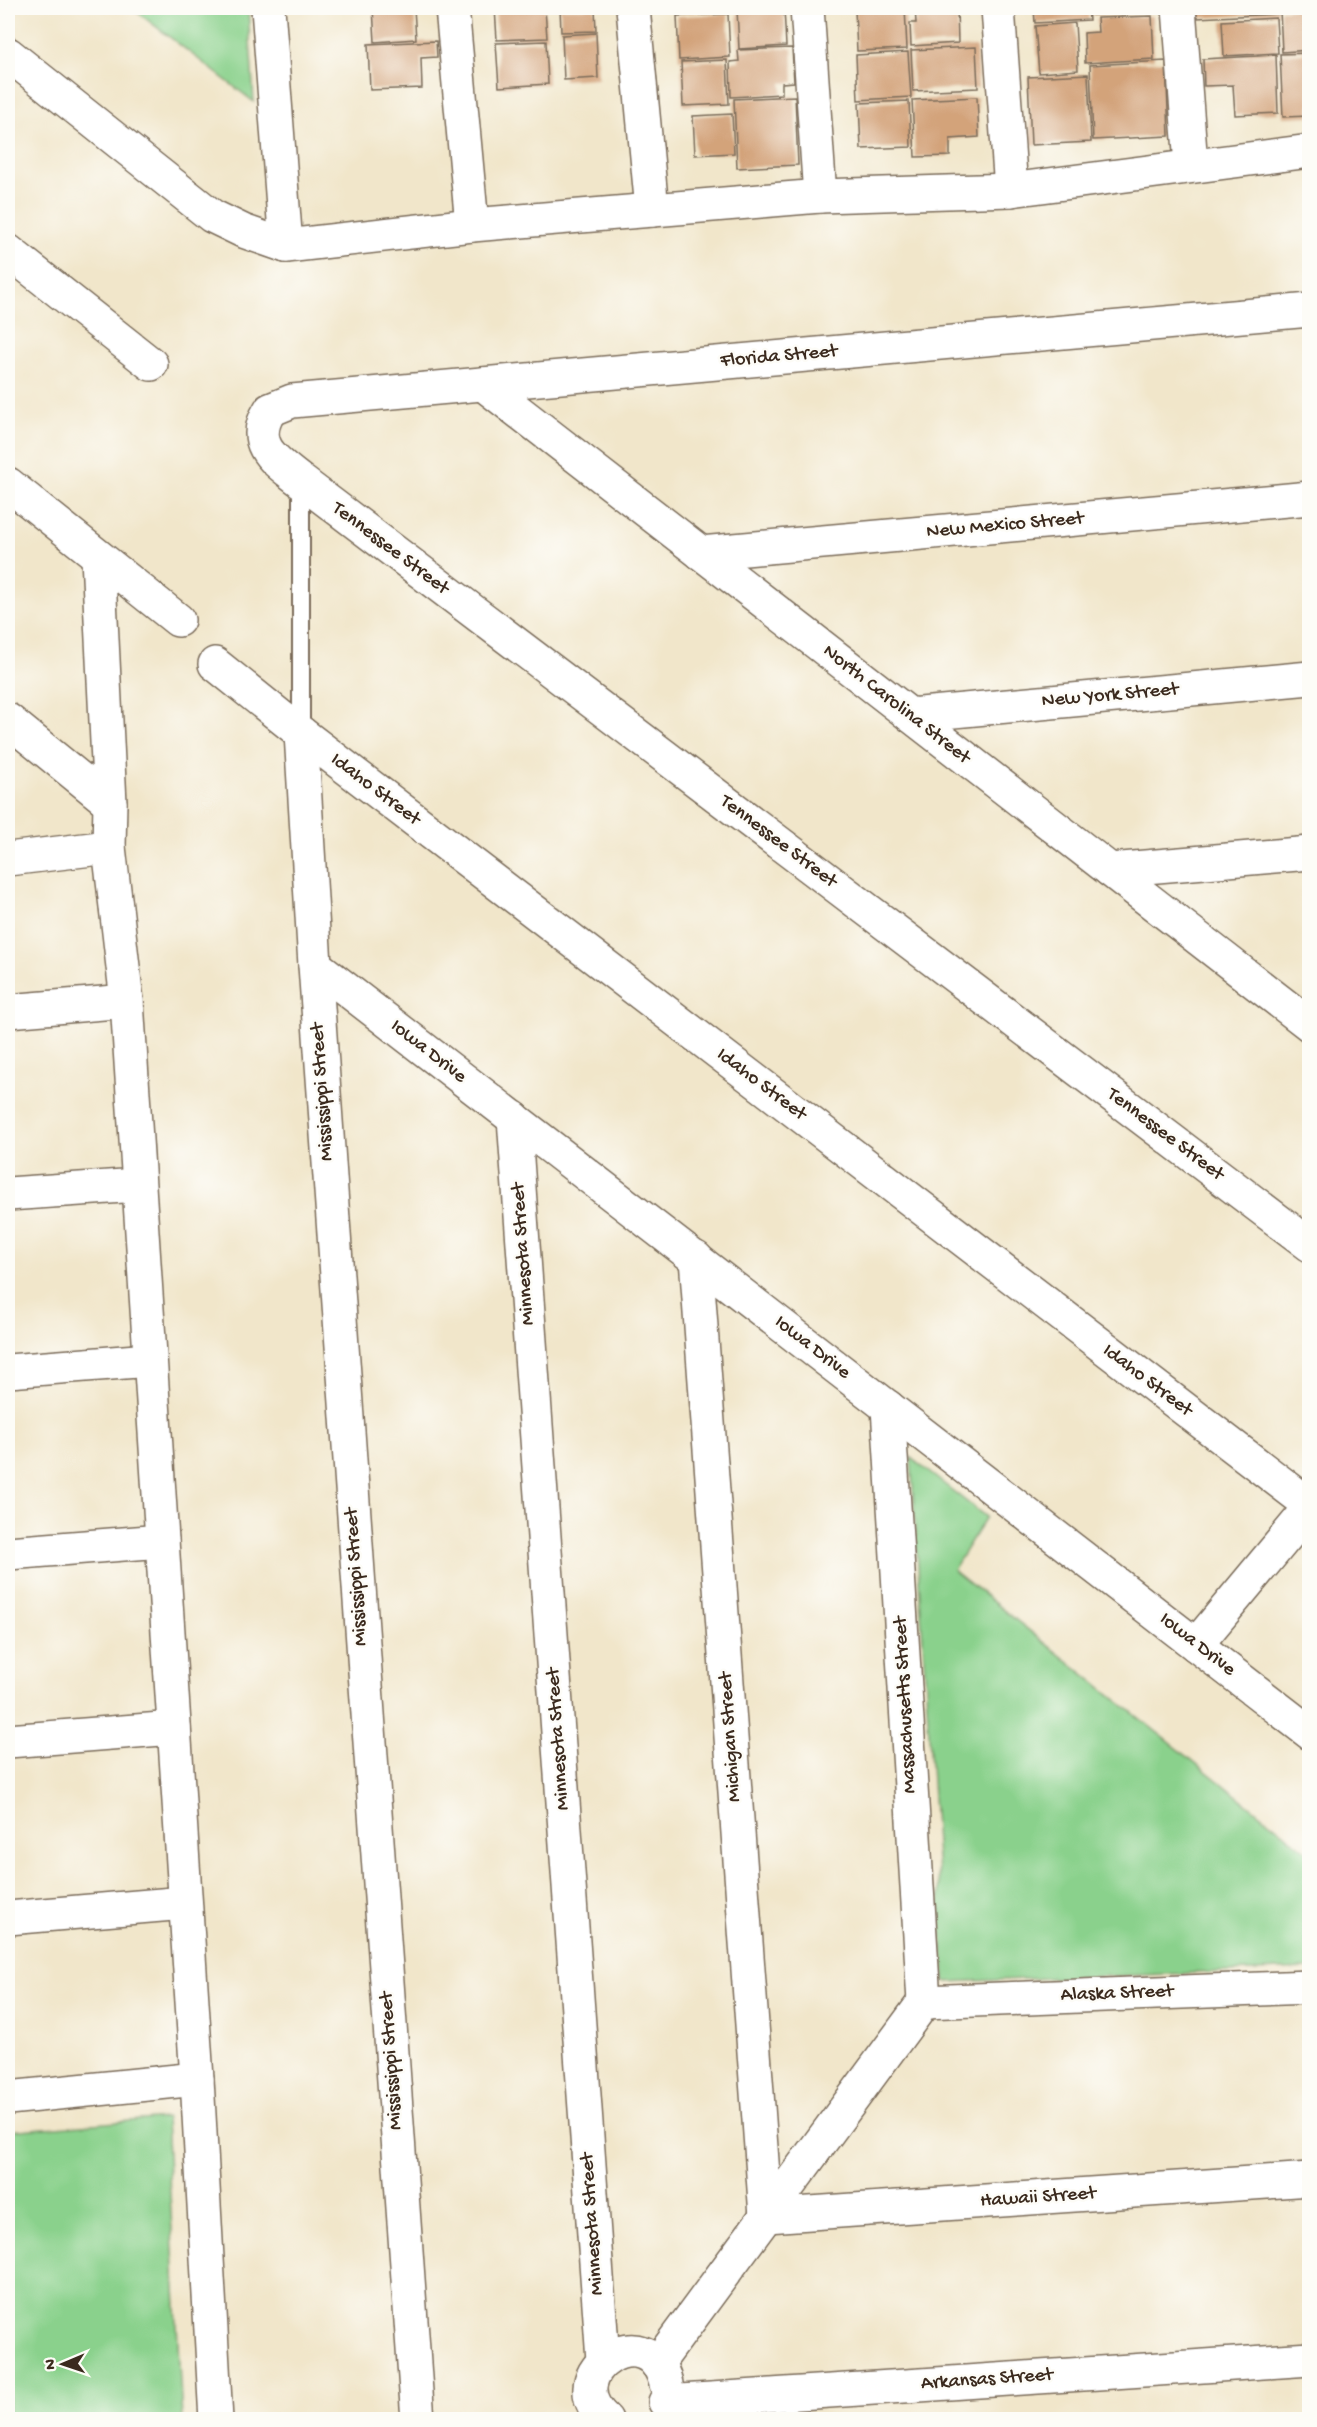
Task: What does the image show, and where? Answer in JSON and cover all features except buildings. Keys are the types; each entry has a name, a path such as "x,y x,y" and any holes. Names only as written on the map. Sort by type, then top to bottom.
{"street":[{"path":"268,8 286,246"},
{"path":"452,8 472,225"},
{"path":"633,8 652,210"},
{"path":"807,8 820,196"},
{"path":"998,8 1011,190"},
{"path":"1179,8 1191,165"},
{"path":"8,54 212,216 243,231 286,246 472,225 820,196 1011,190 1310,151"},
{"path":"8,251 151,364"},
{"name":"Florida Street","path":"262,428 270,410 292,401 1310,310"},
{"name":"North Carolina Street","path":"483,384 1310,1025"},
{"name":"Tennessee Street","path":"262,428 267,452 301,481 1310,1245"},
{"path":"8,484 178,620"},
{"name":"New Mexico Street","path":"701,553 1310,498"},
{"path":"98,557 110,803 109,847 127,1001 197,2079 216,2420"},
{"name":"Idaho Street","path":"215,664 301,733 1310,1506"},
{"name":"New York Street","path":"910,715 1310,678"},
{"path":"8,720 110,803"},
{"name":"Mississippi Street","path":"301,733 315,965 418,2420"},
{"path":"8,859 109,847"},
{"path":"1110,870 1310,853"},
{"name":"Iowa Drive","path":"315,965 1310,1733"},
{"path":"8,1011 127,1001"},
{"name":"Minnesota Street","path":"514,1118 603,2360"},
{"path":"8,1194 138,1185"},
{"name":"Michigan Street","path":"696,1258 766,2216"},
{"path":"8,1371 150,1360"},
{"name":"Massachusetts Street","path":"888,1407 924,2002"},
{"path":"1196,1645 1310,1506"},
{"path":"8,1553 162,1541"},
{"path":"8,1741 174,1728"},
{"path":"8,1918 185,1903"},
{"name":"Alaska Street","path":"924,2002 1310,1987"},
{"path":"657,2364 924,2002"},
{"path":"8,2097 197,2079"},
{"name":"Hawaii Street","path":"766,2216 1310,2179"},
{"path":"606,2420 593,2403 590,2392 595,2369 603,2360 625,2350 637,2351 657,2364 667,2389 658,2411"},
{"name":"Arkansas Street","path":"658,2411 1310,2358"}],"lane":[{"path":"301,481 301,733"}],"green space":[{"path":"132,8 248,8 254,102"},
{"path":"911,1458 986,1517 953,1570 1309,1853 1309,1969 945,1982"},
{"path":"166,2118 182,2419 8,2419 8,2131"}]}
